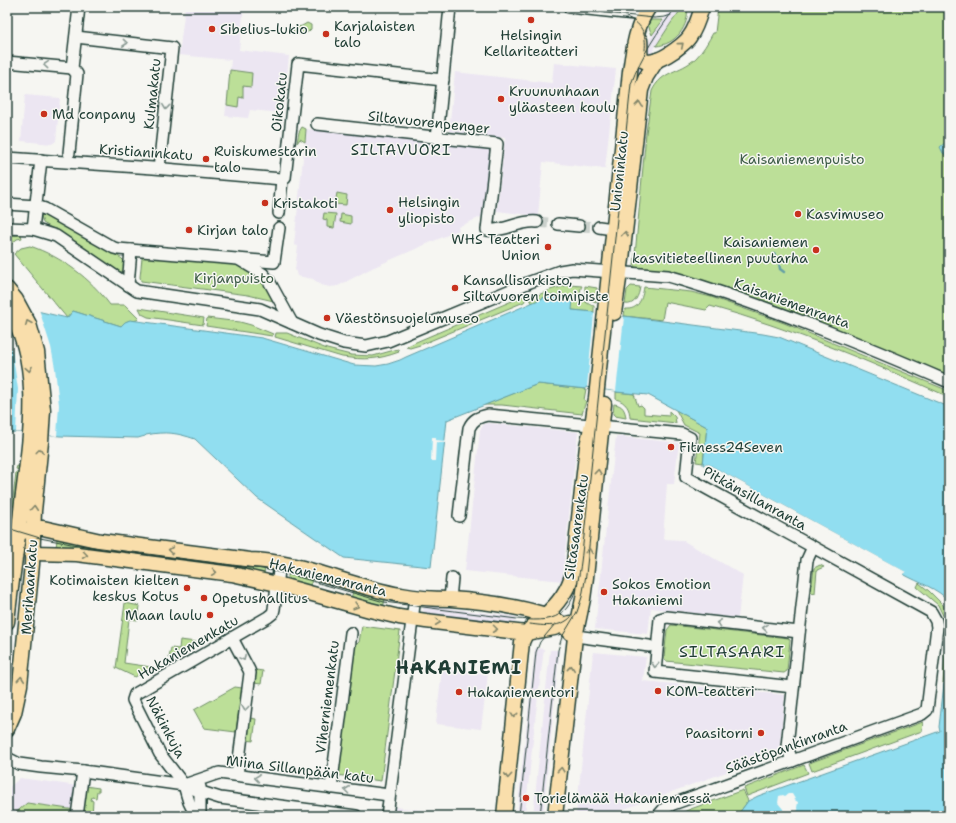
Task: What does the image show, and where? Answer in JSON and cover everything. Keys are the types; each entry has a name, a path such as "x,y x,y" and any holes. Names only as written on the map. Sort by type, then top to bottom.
{"main road":[{"path":"692,7 697,22"},
{"path":"644,16 640,54 642,59 648,62 657,60 674,51 686,42 695,29 702,7"},
{"name":"Unioninkatu","path":"615,272 614,229 628,88 633,55 644,16"},
{"name":"Unioninkatu","path":"601,389 609,316 640,94 643,84 657,60"},
{"path":"7,289 16,300 29,324 37,352 42,391 43,410 41,442 30,489"},
{"path":"7,306 22,339 29,372 32,410 30,489"},
{"name":"Siltasaarenkatu","path":"555,816 579,640 579,617 589,555 597,425 601,389"},
{"name":"Siltasaarenkatu","path":"504,816 520,648 526,633 545,615 567,588 572,576 587,446 597,425"},
{"name":"Merihaankatu","path":"7,730 14,713 20,685 33,554 30,489"},
{"name":"Merihaankatu","path":"7,622 18,534 30,489"},
{"name":"Hakaniemenranta","path":"18,534 33,528 49,529 101,541 280,563 388,592 415,597 450,599 504,606 545,615 559,622 579,640"},
{"name":"Hakaniemenranta","path":"33,554 77,554 232,574 277,584 370,610 412,619 526,633 564,626 579,617"}],"street":[{"path":"72,68 78,7"},
{"path":"437,138 450,7"},
{"path":"569,7 644,16"},
{"name":"Kulmakatu","path":"76,37 172,48 159,168"},
{"path":"7,62 72,68 78,74 69,154"},
{"name":"Oikokatu","path":"279,213 282,179 285,178 298,64 443,80"},
{"name":"Siltavuorenpenger","path":"317,124 496,144 487,230 496,231 528,221 537,222"},
{"name":"Kristianinkatu","path":"7,158 159,168 282,179"},
{"path":"33,229 41,160"},
{"path":"7,204 36,206 45,209 114,248 131,250 274,262 279,228"},
{"path":"558,224 579,226"},
{"name":"Kaisaniemenranta","path":"7,228 33,229 56,236 137,291 260,309 319,335 344,343 366,346 375,345 406,334 560,271 572,268 668,276 697,284 778,312 882,353 949,382"},
{"path":"599,228 614,229"},
{"path":"128,285 131,250"},
{"path":"238,258 263,274 269,281 292,323"},
{"path":"459,516 469,428 472,422 477,418 488,415 597,425"},
{"name":"Pitkänsillanranta","path":"597,425 682,434 690,438 686,477 931,612 936,620 937,627 926,710"},
{"path":"792,761 787,746 807,560 813,546"},
{"name":"Hakaniemenkatu","path":"135,694 273,613 280,563"},
{"path":"450,599 452,578"},
{"path":"387,816 415,597"},
{"path":"793,687 655,672 660,619 667,617 799,632"},
{"name":"Viherniemenkatu","path":"331,788 351,633"},
{"path":"232,638 250,673 237,775"},
{"path":"579,640 596,640 649,646"},
{"name":"Näkinkuja","path":"135,694 133,700 160,754 184,785 189,802 196,816"},
{"name":"Säästöpankinranta","path":"658,816 664,809 673,804 922,714 926,710"},
{"name":"Miina Sillanpään katu","path":"7,758 19,764 184,785 220,798 356,816"},
{"path":"77,816 83,771"},
{"name":"Miina Sillanpään katu","path":"184,785 219,773 390,795"},
{"path":"199,779 201,792 200,816"}],"shaded area":[{"path":"185,7 244,7 239,50 289,56 283,113 250,110 248,118 225,116 231,60 179,55"},
{"path":"673,7 683,7 647,60 638,82 632,89 635,68 652,35"},
{"path":"554,63 616,69 605,169 543,162 538,216 497,211 505,138 449,131 455,72 552,83"},
{"path":"25,95 60,98 56,141 52,144 21,141"},
{"name":"Helsingin yliopisto","path":"306,129 492,149 487,191 485,191 481,217 458,227 459,230 372,268 338,286 330,287 321,285 313,279 297,276 295,269 298,246 294,245"},
{"path":"488,423 578,432 562,581 465,571 480,430 484,424"},
{"path":"616,436 679,443 674,484 667,484 663,539 682,540 743,575 738,618 651,608 648,634 595,629"},
{"name":"HAKANIEMI","path":"424,605 516,617 515,625 423,614"},
{"name":"HAKANIEMI","path":"535,648 544,649 525,815 517,813"},
{"name":"HAKANIEMI","path":"550,650 559,650 559,656 543,816 533,816"},
{"path":"593,652 646,657 643,681 785,695 779,753 605,816 576,816"},
{"name":"Hakaniementori","path":"442,668 488,674 481,729 436,724"},
{"path":"20,778 78,786 76,810 27,803 12,816 7,816 7,789"},
{"path":"395,807 470,816 393,816"}],"green space":[{"path":"683,7 687,7 687,14 684,27 680,33 669,42 656,46 671,23"},
{"name":"Kaisaniemenpuisto","path":"718,7 949,7 949,376 850,334 775,305 660,270 634,267 646,133 652,91 656,84 666,75 684,67 701,52 713,33 715,33"},
{"path":"648,20 663,20 652,35 647,22"},
{"path":"307,23 311,25 311,29 307,32 298,34 293,32 294,28"},
{"path":"230,70 252,73 251,87 243,86 243,98 239,97 238,107 227,105"},
{"path":"302,127 306,129 305,142 300,139 297,143 299,132"},
{"path":"337,193 347,195 346,205 335,204"},
{"path":"324,213 336,214 334,228 327,227 327,220 323,219"},
{"path":"45,214 121,258 124,261 124,271 118,272 43,223 41,216"},
{"path":"341,214 351,216 351,224 340,222"},
{"path":"21,235 22,238 17,239 7,248 7,236"},
{"path":"30,246 64,262 94,286 110,305 125,305 139,319 128,321 121,326 73,311 67,318 14,254 21,248"},
{"name":"Kirjanpuisto","path":"147,257 241,263 262,276 278,302 248,295 141,281 142,258"},
{"path":"569,285 582,286 580,293 581,296 585,301 594,306 594,312 571,310 573,298 550,295 532,303 530,299 553,289"},
{"path":"585,286 597,288 596,302 587,296"},
{"path":"631,286 640,287 639,293 634,302 625,304 627,290"},
{"path":"644,287 691,292 711,297 784,323 949,391 949,397 831,347 771,325 710,306 706,310 665,302 662,320 624,316 625,309 634,308 637,306 641,299"},
{"path":"526,295 528,296 524,302 420,345 410,348 406,347 416,342"},
{"path":"139,308 204,318 203,325 148,317 142,314"},
{"path":"207,318 240,322 273,334 272,336 206,326"},
{"path":"276,333 287,333 327,349 351,355 373,356 398,349 399,352 384,357 371,359 342,357 275,337"},
{"path":"538,384 586,389 584,400 586,401 582,414 502,405 484,405"},
{"path":"616,392 634,394 638,406 641,405 644,408 644,414 669,416 669,411 675,417 676,423 630,418 627,406 616,399"},
{"path":"614,404 620,405 623,408 626,418 615,416 613,414"},
{"path":"676,410 707,427 703,463 696,462 700,433 684,425"},
{"path":"17,466 21,467 16,507 12,506 16,472 19,472 20,470 16,469"},
{"path":"57,539 265,567 264,575 56,548"},
{"path":"820,565 824,567 817,570 815,593 811,592 814,568"},
{"path":"289,572 312,579 310,587 287,580"},
{"path":"919,583 943,605 949,617 949,668 943,683 947,624 938,605 917,587"},
{"path":"353,591 385,599 383,608 351,599"},
{"path":"125,603 140,606 138,620 129,619 124,663 151,667 135,677 116,668"},
{"path":"671,625 788,638 790,640 787,671 784,673 666,661 664,658 667,630"},
{"path":"362,626 400,631 381,781 336,775 353,648 359,642"},
{"path":"180,640 196,642 169,658 171,648 179,649"},
{"path":"256,670 263,671 261,684 254,683"},
{"path":"235,687 242,688 236,732 204,728 194,710"},
{"path":"250,718 256,719 253,741 247,740"},
{"path":"923,722 922,731 812,771 809,763"},
{"path":"804,765 808,773 747,796 744,788"},
{"path":"85,786 99,788 96,798 92,797 91,800 93,801 92,816 81,816"},
{"path":"743,790 748,801 737,816 676,816 688,810"},
{"path":"27,803 76,810 75,816 12,816"}],"water":[{"path":"945,143 949,143 949,157 943,153 940,147"},
{"path":"550,295 573,298 572,310 779,337 949,407 949,601 933,589 903,574 905,572 706,463 703,465 707,427 648,395 586,387 586,389 538,384 447,420 431,567 344,558 257,498 195,439 189,437 165,433 146,435 138,438 60,436 16,432 7,433 7,304 67,318 73,311 121,326 130,320 262,338 354,365 376,366 400,360"},
{"path":"949,678 949,816 737,816 748,801 758,796 940,731 939,727 944,684"}],"pier":[{"path":"7,302 39,309 51,347 55,368 59,405 57,436 16,432 18,389 12,351 7,337"},
{"path":"594,314 624,317 616,391 587,387"},
{"path":"432,437 436,437 436,440 444,441 444,443 436,442 435,461 431,461"},
{"path":"706,463 906,572 903,574 901,573 704,465"},
{"path":"792,794 795,799 793,799 798,802 798,813 795,816 784,816 783,809 778,803 779,796 785,796"}],"waterway":[{"path":"774,254 779,262 780,269 784,272"}],"tunnel":[{"path":"537,222 558,224"},
{"path":"579,226 599,227"}],"tram line":[{"path":"546,7 654,18 671,15"},
{"path":"7,528 40,538 71,544 263,569 288,574 384,602 534,620 555,617 560,614 567,608 572,600 576,590 580,567 631,84 650,44 676,7"},
{"path":"626,17 636,22 642,29 645,39 645,50"},
{"path":"540,816 558,650 562,637 577,612 582,597 591,527"},
{"path":"530,624 546,626 557,625 567,621 571,617"},
{"path":"519,816 536,652 540,642 555,624"}],"place":[{"name":"Helsingin Kellariteatteri","path":"531,20"},
{"name":"Sibelius-lukio","path":"212,29"},
{"name":"Karjalaisten talo","path":"326,34"},
{"name":"Kruununhaan yläasteen koulu","path":"501,99"},
{"name":"Md conpany","path":"44,114"},
{"name":"Ruiskumestarin talo","path":"206,159"},
{"name":"Kristakoti","path":"265,203"},
{"name":"Helsingin yliopisto","path":"390,210"},
{"name":"Kasvimuseo","path":"798,214"},
{"name":"Kirjan talo","path":"189,230"},
{"name":"WHS Teatteri Union","path":"548,247"},
{"name":"Kaisaniemen kasvitieteellinen puutarha","path":"816,250"},
{"name":"Kansallisarkisto, Siltavuoren toimipiste","path":"455,288"},
{"name":"Väestönsuojelumuseo","path":"327,318"},
{"name":"Fitness24Seven","path":"671,447"},
{"name":"Kotimaisten kielten keskus Kotus","path":"187,588"},
{"name":"Sokos Emotion Hakaniemi","path":"604,592"},
{"name":"Opetushallitus","path":"204,598"},
{"name":"Maan laulu","path":"210,615"},
{"name":"KOM-teatteri","path":"658,691"},
{"name":"Hakaniementori","path":"459,692"},
{"name":"Paasitorni","path":"761,733"},
{"name":"Torielämää Hakaniemessä","path":"526,798"}],"district":[{"name":"SILTAVUORI","path":"401,150"},
{"name":"SILTASAARI","path":"732,651"},
{"name":"HAKANIEMI","path":"459,668"}]}
